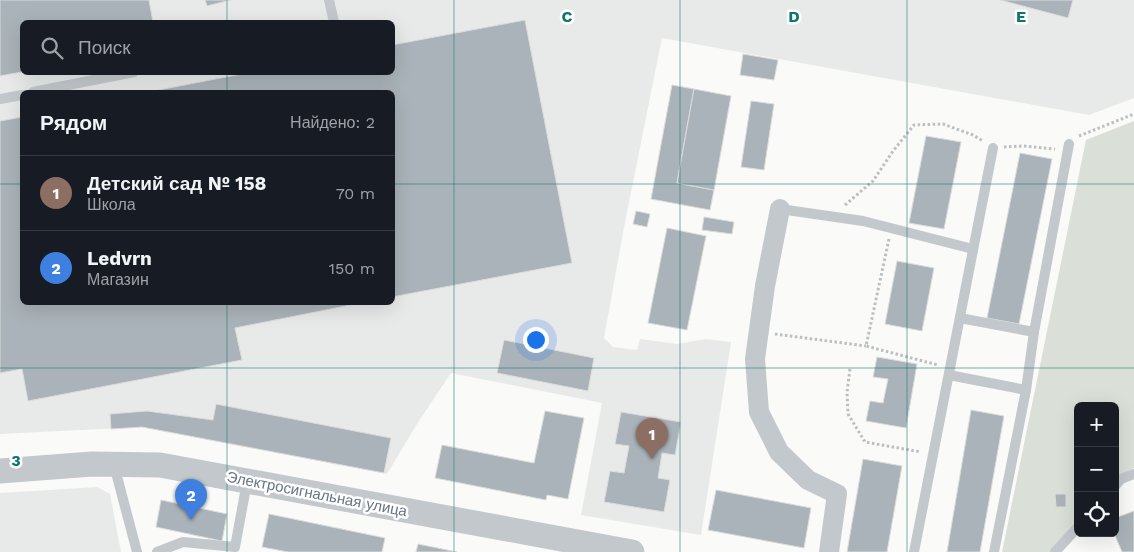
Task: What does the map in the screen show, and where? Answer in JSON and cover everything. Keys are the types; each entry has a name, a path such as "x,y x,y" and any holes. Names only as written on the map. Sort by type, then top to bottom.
{"street":[{"path":"780,210 764,286 755,359 759,412 779,452 808,480 837,494 830,552"},
{"name":"Электросигнальная улица","path":"0,471 92,464 160,465 632,552"}],"lane":[{"path":"329,0 334,20"},
{"path":"43,90 119,75"},
{"path":"0,99 20,95"},
{"path":"994,552 1026,390 1034,332 1070,144"},
{"path":"914,552 993,148"},
{"path":"780,210 863,221 973,249"},
{"path":"960,318 1034,332"},
{"path":"950,372 1026,390"},
{"path":"113,464 137,552"},
{"path":"1119,481 1134,474"},
{"path":"157,552 183,542 234,547 247,481"},
{"path":"1055,552 1074,531"}],"path":[{"path":"810,214 845,205 873,181 893,151 914,125 943,124 973,135 993,148"},
{"path":"866,346 892,228"},
{"path":"759,332 866,346 950,372"},
{"path":"850,368 848,414 865,442 934,454"}],"shaded area":[{"path":"0,0 1134,0 1134,98 1089,115 662,38 604,338 613,347 637,350 640,339 677,344 706,339 731,342 701,535 581,515 602,403 451,373 387,474 142,427 0,434"},
{"path":"1134,121 1134,468 1119,475 1119,402 1074,402 1074,531 1058,552 1002,552 1086,140"},
{"path":"97,487 110,494 121,552 0,552 0,493"}],"building":[{"path":"0,0 149,0 153,20 20,20 20,72 0,76"},
{"path":"205,0 231,0 207,6"},
{"path":"1000,0 1073,0 1068,18"},
{"path":"525,20 572,263 395,296 395,90 158,90 236,75 395,75 395,44"},
{"path":"743,54 778,60 774,80 740,75"},
{"path":"672,85 694,89 677,183 714,190 710,210 651,199"},
{"path":"694,89 731,96 714,190 677,183"},
{"path":"751,101 774,104 764,170 741,167"},
{"path":"20,117 20,305 351,305 235,328 242,360 28,401 22,369 0,373 0,121"},
{"path":"926,136 961,142 944,229 909,223"},
{"path":"1020,153 1052,159 1019,324 987,318"},
{"path":"636,211 650,214 647,227 633,224"},
{"path":"704,217 734,222 732,234 702,230"},
{"path":"667,228 706,236 687,330 648,323"},
{"path":"897,261 934,268 922,331 885,324"},
{"path":"504,340 594,358 588,391 497,373"},
{"path":"877,357 917,364 906,428 866,421 870,401 883,403 888,379 873,377"},
{"path":"216,404 391,438 384,473 142,427 111,429 110,414 147,411 213,420"},
{"path":"971,410 1004,416 980,552 947,552"},
{"path":"545,411 584,418 568,499 547,495 546,500 435,478 442,445 534,463"},
{"path":"621,412 681,422 675,455 662,453 658,478 670,480 664,512 604,502 610,471 624,473 629,446 615,444"},
{"path":"863,459 902,466 887,552 847,552"},
{"path":"716,490 811,508 804,548 708,530"},
{"path":"1055,494 1066,494 1066,507 1056,507"},
{"path":"161,500 227,514 222,541 156,527"},
{"path":"1134,511 1134,552 1122,552 1116,537 1119,537 1119,517"},
{"path":"269,514 385,538 382,552 288,552 262,547"},
{"path":"418,544 457,552 416,552"}],"place":[{"name":"Детский сад № 158","path":"652,459"},
{"name":"Ledvrn","path":"191,520"}]}
